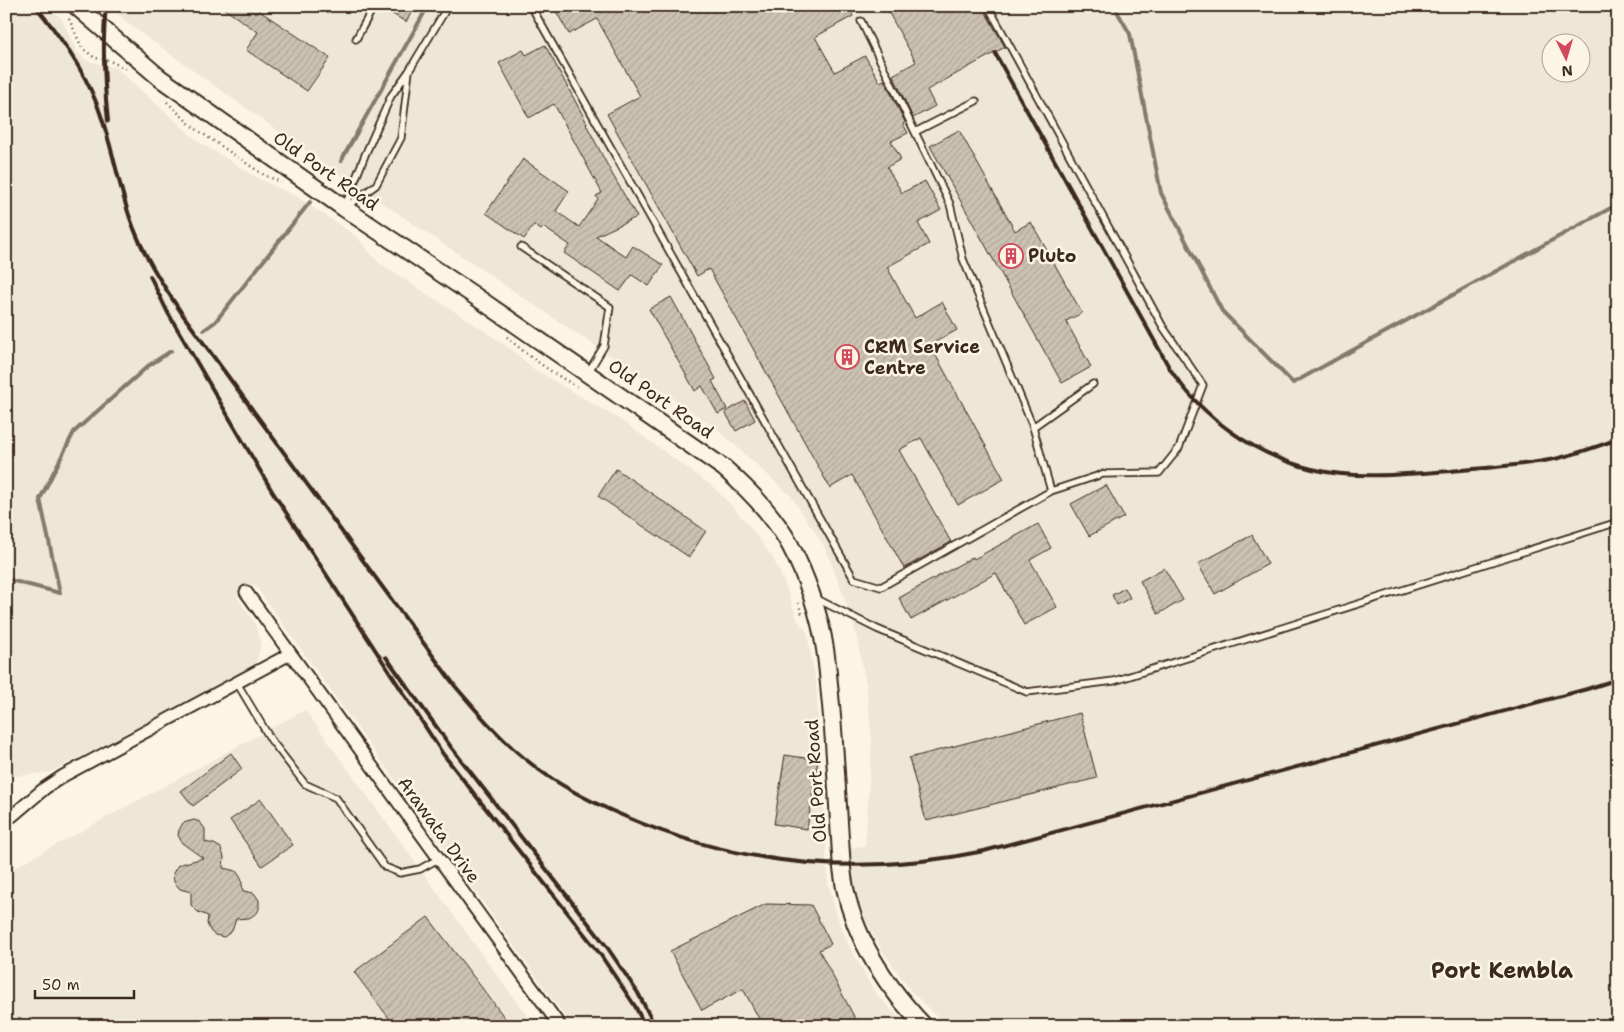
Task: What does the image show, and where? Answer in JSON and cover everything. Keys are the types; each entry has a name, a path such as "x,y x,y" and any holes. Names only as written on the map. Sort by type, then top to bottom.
{"street":[{"name":"Old Port Road","path":"71,10 160,78 344,208 472,294 584,381 724,468 749,490 769,514 790,545 812,597 825,647 834,737 844,888 850,910 877,967 906,1007 924,1026"},
{"name":"Arawata Drive","path":"246,592 560,1026"},
{"path":"12,816 45,788 63,776 290,654"}],"lane":[{"path":"356,39 374,6"},
{"path":"344,208 391,96 409,71 448,6"},
{"path":"531,6 854,579 881,587 1051,491 1103,474 1159,473 1179,448 1203,386 1163,327 988,6"},
{"path":"861,21 950,204 963,259 1033,427 1051,491"},
{"path":"344,208 376,185 401,138 409,71"},
{"path":"915,132 976,101"},
{"path":"521,248 610,307 604,346 584,381"},
{"path":"1033,427 1093,384"},
{"path":"812,597 876,629 1028,692 1114,681 1618,522"},
{"path":"237,683 271,740 305,784 336,798 385,867 400,873 420,869 438,858"}],"path":[{"path":"71,10 82,48 95,58 108,60 130,71"},
{"path":"163,98 192,127 264,175 287,184"},
{"path":"505,335 525,354 549,370 584,381"},
{"path":"796,597 800,613 804,617"}],"shaded area":[{"path":"6,6 47,6 62,19 77,52 87,61 116,68 199,142 263,181 296,196 356,236 379,263 511,349 534,369 622,421 712,486 734,508 773,558 798,621 807,632 816,683 828,883 839,922 850,948 876,994 907,1026 572,1026 254,584 237,597 255,624 261,645 256,662 241,674 51,772 6,777"},
{"path":"109,6 1618,6 1618,1026 948,1026 912,992 881,949 864,918 853,887 851,848 865,846 872,740 866,684 855,629 842,590 823,544 790,495 717,429 323,163 130,25"},
{"path":"305,710 534,1026 6,1026 6,872"}],"building":[{"path":"220,6 261,6 258,10 330,58 307,91 246,50 258,32"},
{"path":"379,6 415,6 406,22"},
{"name":"CRM Service Centre","path":"553,6 848,6 853,16 815,37 835,72 865,56 880,82 884,80 905,122 903,124 908,133 891,141 901,159 887,167 902,193 925,181 941,210 918,223 929,244 887,267 915,318 942,302 957,330 930,345 1004,479 958,505 921,438 899,450 951,542 904,568 852,475 830,488 709,269 697,276 607,114 640,96 597,19 569,34"},
{"path":"885,6 982,6 1005,47 927,90 935,106 913,118 893,75 916,62"},
{"path":"545,45 611,172 637,217 596,236 626,257 633,246 663,265 649,286 632,275 620,291 564,253 570,245 543,227 541,230 534,225 524,239 486,213 523,159 569,191 556,211 579,227 598,199 596,196 602,193 554,104 529,118 499,63 523,50 526,55"},
{"name":"Pluto","path":"959,130 1015,231 1031,222 1082,313 1066,321 1091,367 1062,383 930,146"},
{"path":"671,297 716,379 712,381 727,409 718,414 702,386 695,391 649,309"},
{"path":"745,401 755,420 736,431 725,412"},
{"path":"616,469 706,531 689,557 598,496"},
{"path":"1106,485 1124,517 1089,536 1071,504"},
{"path":"1038,524 1051,548 1030,560 1057,607 1024,625 996,573 911,620 899,598"},
{"path":"1252,535 1268,564 1215,594 1198,564"},
{"path":"1164,568 1183,600 1158,614 1140,581"},
{"path":"1125,588 1130,598 1117,605 1112,595"},
{"path":"1080,713 1097,778 926,821 909,758"},
{"path":"231,753 242,769 193,806 181,791"},
{"path":"785,755 818,760 807,829 774,824"},
{"path":"261,799 293,845 262,866 230,820"},
{"path":"194,820 200,822 205,829 205,842 221,848 224,857 223,868 236,871 241,878 243,891 254,893 259,900 257,913 249,918 236,919 232,931 224,937 211,932 207,924 208,916 198,912 191,905 191,892 180,889 174,882 173,873 178,865 203,858 182,843 178,835 183,823"},
{"path":"766,904 811,905 831,944 819,950 859,1026 763,1026 743,989 702,1010 670,951"},
{"path":"428,917 511,1026 395,1026 354,972"}],"waterway":[{"path":"341,161 428,6"},
{"path":"1114,6 1130,34 1161,193 1222,311 1293,383 1618,204"},
{"path":"204,330 215,322 310,202"},
{"path":"6,579 60,593 40,499 74,432 148,366 171,351"}],"railway":[{"path":"35,6 69,52 91,90 106,130 125,204 140,244 183,315 455,686 472,706 509,745 551,778 599,805 624,816 667,833 711,846 756,856 846,865 892,864 938,859 984,851 1587,689 1618,679"},
{"path":"106,6 104,64 108,121"},
{"path":"995,53 1170,369 1198,403 1214,418 1250,444 1291,463 1312,469 1346,474 1399,475 1500,467 1537,462 1575,454 1618,439"},
{"path":"150,276 168,313 272,491 443,754 600,954 635,1006 645,1026"},
{"path":"386,657 451,747 607,947 638,993 655,1026"}],"place":[{"name":"Pluto","path":"1011,256"},
{"name":"CRM Service Centre","path":"847,357"}],"district":[{"name":"Port Kembla","path":"1502,970"}]}
